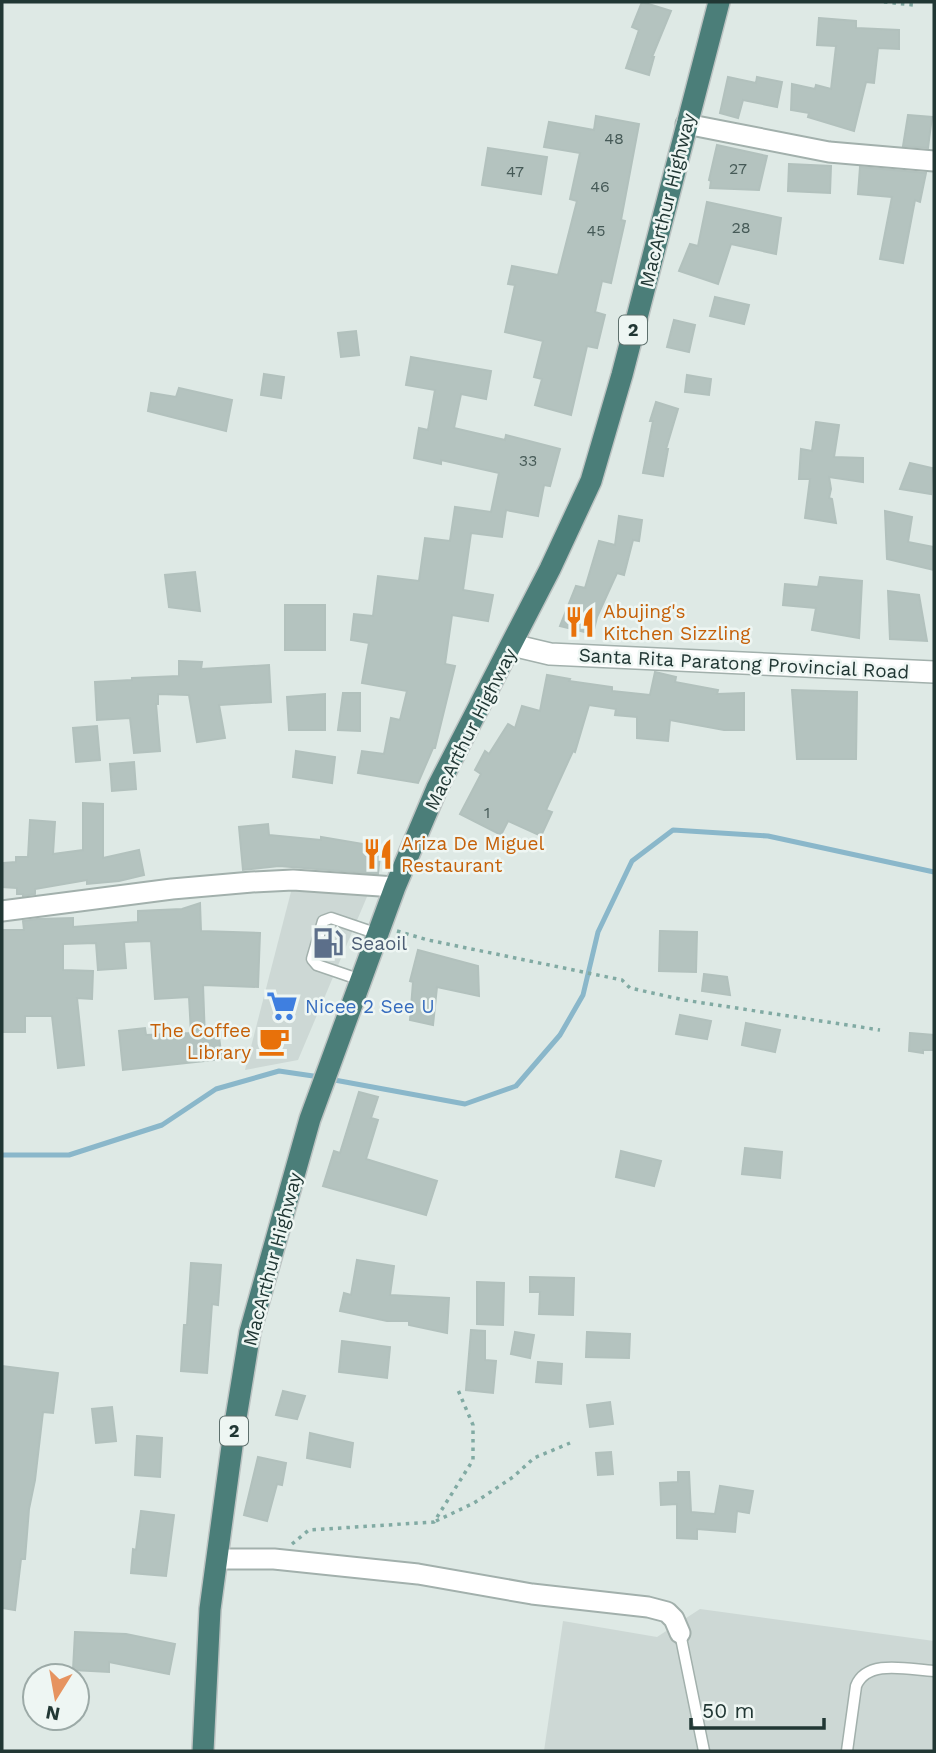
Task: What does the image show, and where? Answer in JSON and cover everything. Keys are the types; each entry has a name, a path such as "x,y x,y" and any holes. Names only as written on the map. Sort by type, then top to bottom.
{"highway":[{"name":"MacArthur Highway","path":"203,1751 210,1609 234,1424 250,1332 310,1119 395,887 437,788 512,645 591,481 622,375 719,2"}],"street":[{"path":"686,124 828,152 934,161"},
{"name":"Santa Rita Paratong Provincial Road","path":"512,645 550,654 934,672"},
{"path":"2,911 172,889 253,882 293,880 395,887"},
{"path":"217,1559 274,1559 418,1574 532,1594 648,1607 667,1612 674,1619 680,1633"}],"lane":[{"path":"360,980 317,965 312,959 323,921 331,918 379,930"},
{"path":"680,1633 704,1751"},
{"path":"847,1751 859,1678 872,1669 934,1671"}],"path":[{"path":"884,2 913,5"},
{"path":"379,930 622,980 630,988 684,1000 880,1030"},
{"path":"434,1522 472,1460 473,1425 458,1390"},
{"path":"274,1559 309,1530 434,1522 474,1503 513,1477 534,1458 570,1443"}],"shaded area":[{"path":"293,884 369,892 298,1060 245,1070"},
{"path":"700,1609 934,1641 934,1751 544,1751 563,1621 657,1637"}],"building":[{"path":"642,2 671,11 652,57 649,75 626,68 639,30 632,27"},
{"path":"819,18 856,21 856,28 899,30 899,49 878,48 874,83 866,82 854,131 808,117 809,113 791,110 792,84 831,89 836,46 817,45"},
{"path":"728,77 756,83 757,77 782,82 777,107 743,100 738,118 720,113"},
{"path":"908,115 932,117 928,148 903,146"},
{"path":"596,116 639,124 621,220 625,221 611,283 602,281 595,312 605,315 597,348 587,346 571,415 535,405 542,379 534,377 543,341 505,332 515,285 508,284 512,266 558,275 577,201 570,199 580,153 544,147 549,122 594,130"},
{"path":"717,145 767,156 759,190 710,188 709,180"},
{"path":"488,148 547,157 541,194 482,185"},
{"path":"789,164 831,166 830,193 788,191"},
{"path":"860,167 926,173 920,202 915,200 903,263 880,259 892,197 858,194"},
{"path":"707,202 781,218 776,254 731,244 718,284 679,271 690,244 698,246"},
{"path":"715,297 749,305 744,324 710,316"},
{"path":"674,320 695,325 689,352 667,347"},
{"path":"356,331 359,355 341,357 338,333"},
{"path":"411,357 491,371 486,399 461,394 454,428 505,440 506,435 560,449 550,486 544,485 538,516 506,510 502,537 471,533 463,590 493,595 488,621 452,615 445,664 455,666 435,748 418,783 358,773 362,751 384,754 391,718 400,720 407,691 362,683 369,643 351,640 354,614 373,616 378,576 419,581 425,538 450,541 455,507 491,512 499,473 441,460 441,464 414,458 419,428 428,430 435,390 406,385"},
{"path":"264,374 284,377 281,398 261,395"},
{"path":"687,375 711,379 709,395 685,392"},
{"path":"179,388 232,400 226,431 148,411 151,393 176,397"},
{"path":"656,402 678,409 666,449 663,476 643,473 653,421 650,421"},
{"path":"816,422 839,425 834,457 863,458 863,482 829,477 829,498 832,499 836,523 805,518 810,479 799,479 801,449 812,451"},
{"path":"910,463 932,468 931,494 900,489"},
{"path":"885,511 912,517 908,542 934,547 934,570 887,559"},
{"path":"619,516 642,520 639,541 633,540 624,575 617,573 597,617 593,634 560,626 576,586 585,588 599,541 615,545"},
{"path":"195,572 200,611 169,607 165,575"},
{"path":"820,577 862,581 859,638 812,630 816,608 783,605 785,584 818,587"},
{"path":"888,591 919,595 927,641 890,639"},
{"path":"285,605 325,605 325,650 285,650"},
{"path":"179,661 202,662 201,669 269,665 271,702 219,705 225,738 197,742 189,695 158,694 156,704 160,751 134,753 130,718 97,720 95,682 179,676"},
{"path":"655,672 676,677 675,682 718,690 717,694 744,693 744,730 724,730 670,720 668,741 637,738 637,717 615,715 616,709 589,705 575,752 573,751 546,810 552,812 541,836 508,821 501,835 460,814 481,774 475,770 485,751 489,754 508,724 515,728 522,706 540,711 547,675 612,687 612,691 650,695"},
{"path":"792,690 857,692 856,759 797,759"},
{"path":"343,693 360,693 360,731 338,730"},
{"path":"325,694 325,730 289,730 287,697"},
{"path":"97,726 100,760 76,762 73,728"},
{"path":"296,751 335,757 332,783 293,777"},
{"path":"134,762 136,789 112,791 110,764"},
{"path":"83,803 103,804 103,858 139,850 144,875 119,881 87,884 87,880 35,889 35,894 23,896 17,894 17,888 2,887 4,863 16,862 16,857 28,857 30,820 55,822 53,854 83,850"},
{"path":"268,824 269,835 321,840 321,837 381,847 378,874 279,866 243,870 239,827"},
{"path":"200,903 201,931 260,933 258,987 203,985 205,1039 219,1037 222,1059 123,1070 119,1031 145,1028 146,1035 191,1033 189,997 155,999 151,941 124,942 126,968 98,970 96,943 63,944 63,970 93,971 92,999 77,998 84,1065 58,1068 52,1016 25,1016 25,1032 2,1032 2,930 24,930 23,921 37,919 73,918 73,927 138,922 138,911 182,909"},
{"path":"660,931 697,932 696,972 659,971"},
{"path":"418,950 478,966 479,996 437,987 433,1025 410,1020 413,982 410,981"},
{"path":"704,974 727,977 730,995 702,991"},
{"path":"680,1015 711,1021 707,1039 676,1034"},
{"path":"746,1023 780,1030 775,1052 742,1045"},
{"path":"910,1033 934,1035 934,1050 923,1050 923,1053 909,1051"},
{"path":"359,1092 378,1097 371,1118 378,1120 366,1159 437,1181 426,1215 323,1186 334,1151 340,1153"},
{"path":"745,1148 782,1152 780,1178 742,1174"},
{"path":"621,1151 661,1161 654,1186 616,1177"},
{"path":"357,1260 394,1266 390,1295 449,1298 447,1333 409,1325 409,1321 387,1321 340,1311 344,1293 351,1295"},
{"path":"191,1263 221,1265 218,1305 212,1304 207,1373 181,1371"},
{"path":"530,1277 574,1278 573,1315 539,1314 540,1292 530,1292"},
{"path":"477,1282 504,1283 503,1325 477,1324"},
{"path":"471,1330 485,1331 485,1360 496,1361 493,1393 466,1390"},
{"path":"515,1332 534,1335 530,1358 511,1354"},
{"path":"587,1332 630,1334 629,1358 586,1357"},
{"path":"342,1341 390,1347 387,1378 339,1372"},
{"path":"538,1362 562,1364 561,1384 536,1382"},
{"path":"2,1366 58,1373 53,1413 43,1412 29,1509 25,1559 21,1559 15,1610 2,1608"},
{"path":"283,1391 305,1396 297,1419 276,1415"},
{"path":"610,1402 613,1424 590,1427 587,1405"},
{"path":"112,1407 116,1441 96,1443 92,1409"},
{"path":"310,1433 353,1443 350,1467 307,1458"},
{"path":"137,1436 162,1438 160,1477 135,1475"},
{"path":"611,1452 613,1474 598,1475 596,1453"},
{"path":"258,1457 286,1463 282,1485 277,1484 267,1521 244,1515"},
{"path":"678,1472 689,1472 691,1512 715,1514 720,1486 753,1491 749,1513 737,1511 735,1532 697,1529 697,1539 677,1538 677,1504 661,1505 660,1483 678,1482"},
{"path":"141,1511 174,1515 166,1576 131,1573"},
{"path":"75,1632 126,1634 175,1644 169,1674 109,1662 109,1672 91,1671 91,1662 73,1662"}],"waterway":[{"path":"329,1079 465,1104 516,1086 560,1035 583,995 598,932 632,861 673,830 768,836 934,872"},
{"path":"2,1155 69,1155 162,1125 216,1089 279,1071 320,1077"}],"place":[{"name":"Abujing's Kitchen Sizzling","path":"580,622"},
{"name":"Ariza De Miguel Restaurant","path":"378,854"},
{"name":"Seaoil","path":"328,943"},
{"name":"Nicee 2 See U","path":"282,1006"},
{"name":"The Coffee Library","path":"274,1041"}]}
